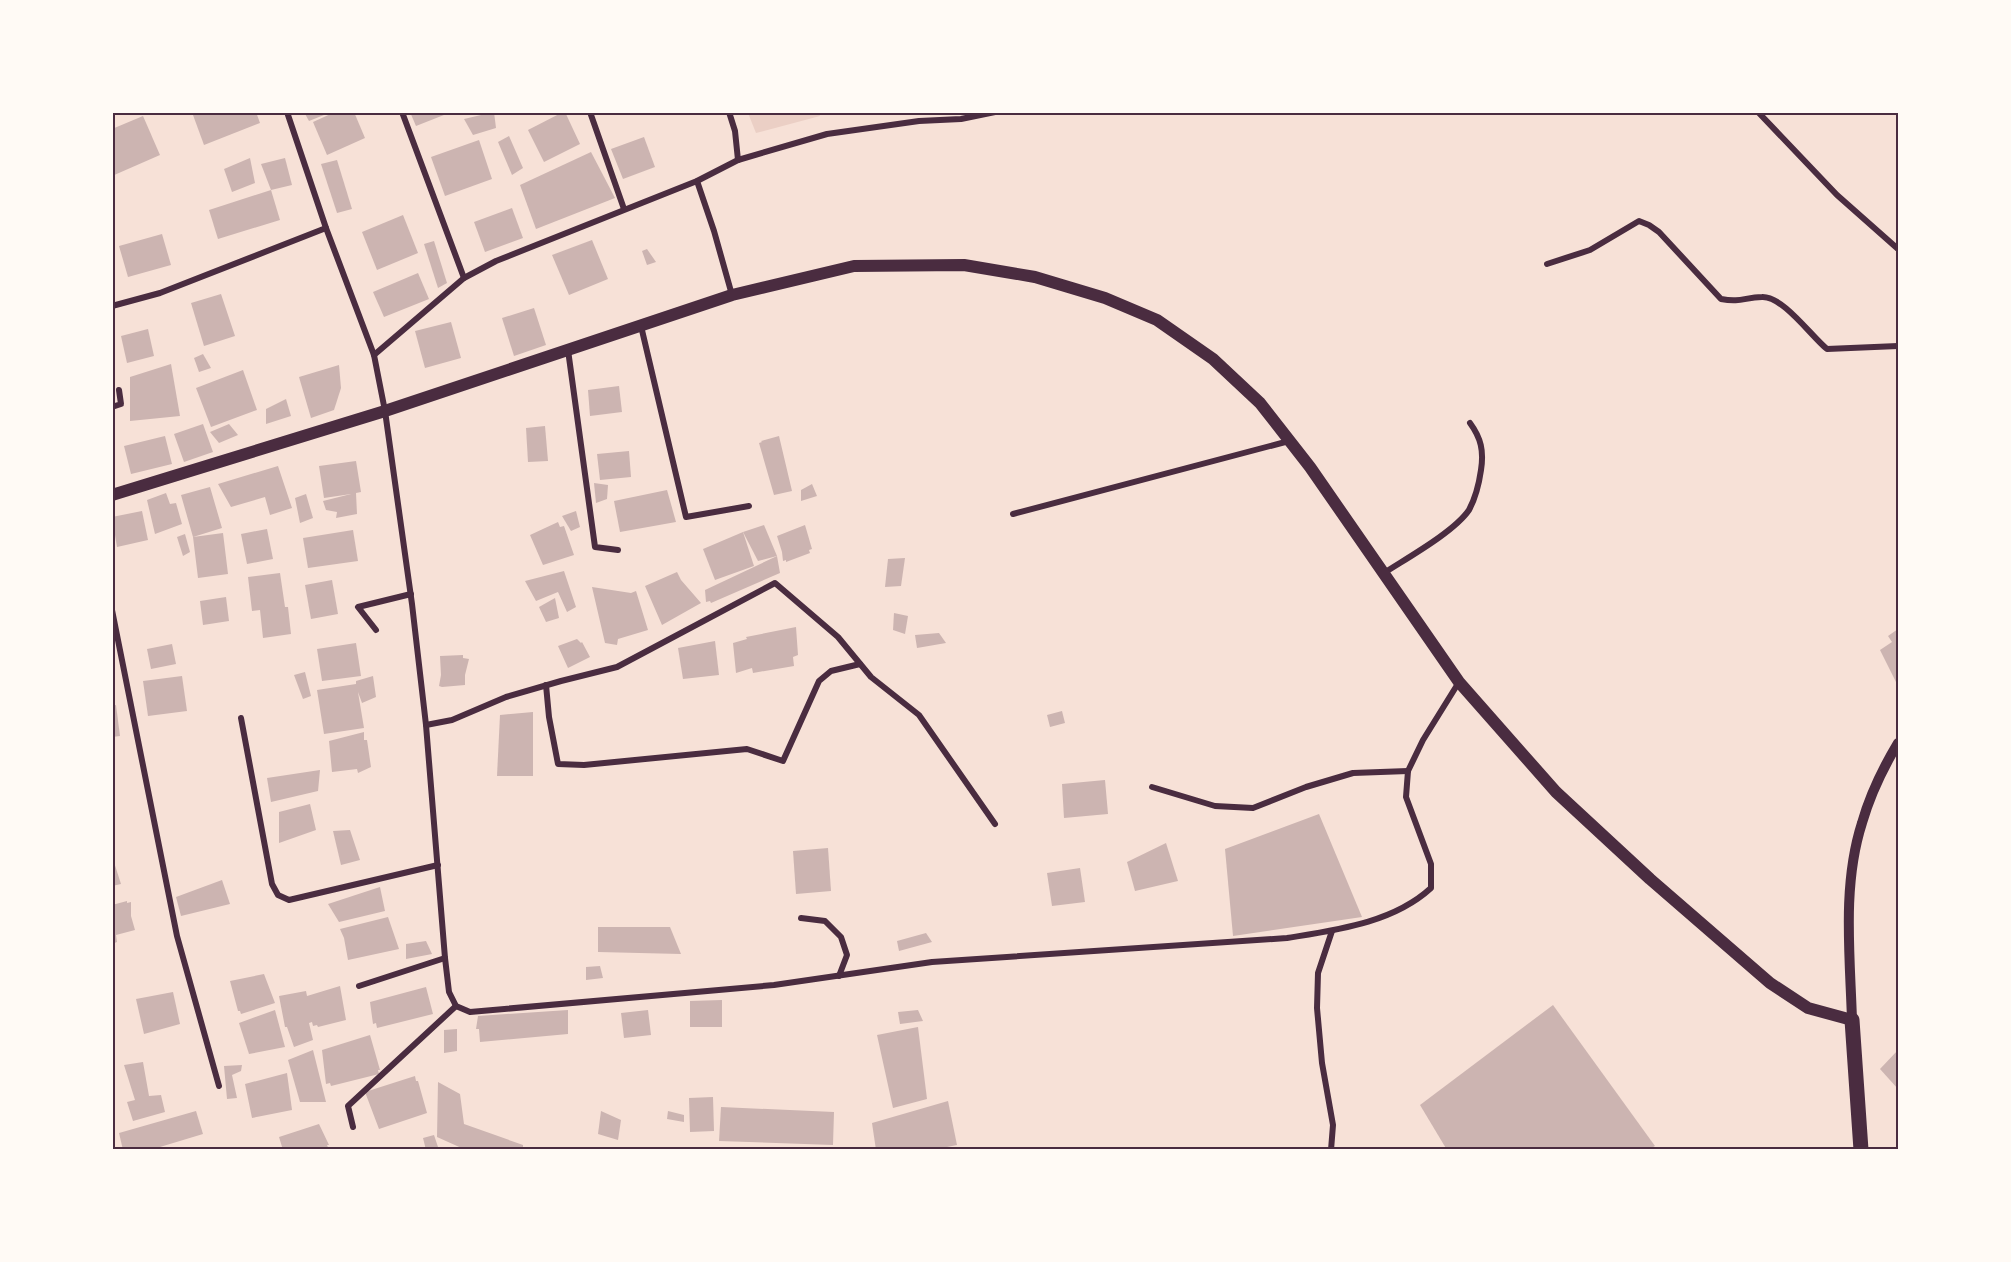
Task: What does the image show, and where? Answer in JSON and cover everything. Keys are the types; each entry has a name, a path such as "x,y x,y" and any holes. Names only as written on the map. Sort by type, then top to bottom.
{"main road":[{"path":"112,495 385,411 732,295 855,266 964,265 1035,277 1105,298 1157,320 1213,358 1260,403 1290,441 1460,682 1556,792 1650,879 1770,983 1808,1008 1852,1020 1861,1149"}],"street":[{"path":"287,112 326,228 374,355 385,411 411,594 426,725 449,992 456,1006 470,1012 774,985 932,962 1287,938 1332,931 1373,920 1406,906 1422,897 1431,888 1431,864 1406,797 1408,771 1423,740 1460,682"},
{"path":"402,112 464,278"},
{"path":"590,112 624,209"},
{"path":"729,112 735,131 738,160"},
{"path":"374,355 464,278 496,261 697,181 738,160 827,134 919,121 961,119 995,112"},
{"path":"1758,112 1837,195 1899,249"},
{"path":"697,181 732,295"},
{"path":"1547,264 1590,250 1639,221 1659,232 1721,299 1734,302 1763,297 1775,299 1827,349 1899,346"},
{"path":"112,306 160,292 326,228"},
{"path":"641,326 686,517 749,506"},
{"path":"568,350 595,547 618,550"},
{"path":"112,407 121,404 119,390"},
{"path":"1384,573 1450,529 1468,512 1477,494 1483,454 1479,435 1470,423"},
{"path":"1013,514 1290,441"},
{"path":"426,725 452,720 506,697 546,685 617,668 775,583 838,637 871,677 919,715 995,824"},
{"path":"376,630 358,607 411,594"},
{"path":"112,610 177,936 219,1086"},
{"path":"546,685 549,717 558,764 595,764 747,749 783,761 819,681 831,671 860,664"},
{"path":"242,718 272,884 278,896 289,900 438,865"},
{"path":"1852,1020 1849,916 1853,864 1862,824 1879,778 1898,744"},
{"path":"1152,787 1215,806 1253,808 1306,787 1353,773 1408,771"},
{"path":"801,918 825,921 841,937 847,955 839,976"},
{"path":"1331,1149 1333,1125 1322,1063 1317,1008 1318,973 1332,931"},
{"path":"359,986 445,958"},
{"path":"353,1127 348,1106 456,1006"}],"shaded area":[{"path":"748,113 819,113 820,116 756,133"}],"building":[{"path":"199,112 256,112 260,123 204,145 193,115"},
{"path":"304,112 329,112 329,113 309,121"},
{"path":"335,112 354,112 365,138 327,155 313,122"},
{"path":"410,112 449,112 449,113 416,126"},
{"path":"494,112 496,128 473,135 464,119"},
{"path":"563,112 580,144 544,162 528,130"},
{"path":"143,116 160,155 112,176 112,129"},
{"path":"509,136 523,168 512,175 498,142"},
{"path":"644,137 655,167 623,179 611,149"},
{"path":"479,140 492,179 445,196 431,157"},
{"path":"591,152 615,198 536,229 520,185"},
{"path":"250,158 255,183 232,192 224,169"},
{"path":"285,158 292,185 271,190 261,164"},
{"path":"337,160 352,209 337,213 321,164"},
{"path":"271,190 280,220 218,239 209,210"},
{"path":"512,208 523,238 485,252 474,222"},
{"path":"403,215 418,253 377,270 362,232"},
{"path":"162,234 171,265 128,277 119,246"},
{"path":"592,240 608,279 569,295 552,255"},
{"path":"434,241 447,283 438,288 424,244"},
{"path":"647,249 656,262 647,265 642,251"},
{"path":"418,273 429,299 384,317 373,292"},
{"path":"221,294 235,336 204,346 191,303"},
{"path":"534,308 546,345 514,356 502,318"},
{"path":"451,322 461,358 425,368 415,331"},
{"path":"148,329 154,356 127,363 121,336"},
{"path":"203,354 211,368 199,372 194,358"},
{"path":"171,364 180,416 130,421 130,377"},
{"path":"339,365 341,388 334,410 311,418 299,377"},
{"path":"243,370 257,410 211,427 196,388"},
{"path":"619,386 622,412 590,416 588,390"},
{"path":"286,399 291,416 266,424 266,409"},
{"path":"203,424 213,452 184,462 174,434"},
{"path":"229,424 238,435 219,443 210,432"},
{"path":"545,426 548,461 528,462 526,428"},
{"path":"165,436 172,464 131,474 124,446"},
{"path":"779,436 792,491 774,495 759,443"},
{"path":"629,451 631,477 600,480 597,454"},
{"path":"356,461 361,492 356,493 357,514 336,518 337,512 326,510 323,501 351,494 324,498 319,466"},
{"path":"278,466 292,508 270,515 265,497 231,507 218,484"},
{"path":"594,483 608,485 607,499 596,503"},
{"path":"812,484 817,496 801,501 801,490"},
{"path":"210,487 222,528 193,537 181,495"},
{"path":"667,490 676,522 620,532 614,501"},
{"path":"166,493 170,504 176,503 182,524 155,534 147,500"},
{"path":"306,494 313,518 300,523 295,498"},
{"path":"142,511 148,540 117,547 112,517"},
{"path":"576,511 580,527 571,531 562,516"},
{"path":"558,522 560,527 564,526 574,555 543,565 530,535"},
{"path":"764,525 777,556 758,561 743,532"},
{"path":"805,525 812,549 809,550 810,553 786,562 786,560 783,561 777,536"},
{"path":"267,529 273,559 247,564 241,534"},
{"path":"353,530 358,561 308,568 303,538"},
{"path":"743,532 754,566 715,580 703,549"},
{"path":"223,533 228,574 198,578 193,537"},
{"path":"185,534 190,552 183,556 177,537"},
{"path":"777,556 780,573 711,603 706,602 705,590"},
{"path":"905,558 901,586 885,587 888,559"},
{"path":"564,571 576,607 567,612 558,592 536,601 525,581"},
{"path":"677,572 701,603 662,625 645,586"},
{"path":"280,573 285,607 288,607 291,634 263,638 260,610 252,611 248,577"},
{"path":"332,580 338,614 311,619 305,585"},
{"path":"592,587 631,593 636,591 648,630 618,639 617,645 605,643"},
{"path":"226,597 229,621 203,625 200,601"},
{"path":"555,598 559,618 546,622 539,607"},
{"path":"894,613 908,616 905,634 893,630"},
{"path":"796,627 798,655 793,657 794,666 753,673 752,668 736,673 733,643 747,639 746,637"},
{"path":"1898,629 1898,686 1880,650 1892,642 1888,636"},
{"path":"939,633 946,643 917,648 915,635"},
{"path":"577,639 582,642 590,657 568,668 558,646"},
{"path":"715,641 719,675 683,679 678,648"},
{"path":"356,643 361,676 322,681 317,649"},
{"path":"172,644 176,664 151,669 147,649"},
{"path":"463,655 463,658 469,659 465,685 439,686 440,656"},
{"path":"305,672 311,696 303,699 294,675"},
{"path":"182,676 187,711 148,716 143,681"},
{"path":"373,676 376,697 362,703 358,692 364,728 324,734 317,690 356,684 356,681"},
{"path":"116,705 120,736 112,737 112,706"},
{"path":"1062,711 1065,723 1050,727 1047,715"},
{"path":"533,712 533,776 497,776 500,715"},
{"path":"364,732 371,767 358,773 357,769 332,772 329,741"},
{"path":"320,770 318,791 271,802 267,778"},
{"path":"1105,780 1108,814 1064,818 1062,784"},
{"path":"310,804 316,830 279,843 279,812"},
{"path":"1319,814 1362,917 1233,936 1225,849"},
{"path":"350,830 360,860 341,865 333,831"},
{"path":"1166,843 1178,881 1135,891 1127,862"},
{"path":"828,848 831,891 796,894 793,851"},
{"path":"112,856 121,884 112,886"},
{"path":"1080,868 1085,902 1052,906 1047,873"},
{"path":"222,880 230,904 181,916 176,897"},
{"path":"380,887 385,911 339,922 328,904"},
{"path":"127,901 127,903 131,902 131,916 135,930 116,935 117,942 112,944 112,905"},
{"path":"388,917 399,949 348,960 340,929"},
{"path":"598,927 670,927 681,954 598,952"},
{"path":"926,933 932,942 899,951 897,941"},
{"path":"426,941 432,954 406,959 406,944"},
{"path":"600,966 603,978 586,980 586,967"},
{"path":"264,974 275,1003 241,1014 238,1011 230,981"},
{"path":"340,986 346,1020 318,1027 313,1026 312,1022 309,1023 313,1040 294,1047 287,1027 285,1027 279,996 306,991 307,996"},
{"path":"426,987 433,1014 377,1028 376,1023 373,1024 370,1002"},
{"path":"173,992 180,1024 144,1034 136,999"},
{"path":"722,1000 722,1027 690,1027 690,1001"},
{"path":"1553,1005 1655,1146 1648,1150 1447,1150 1420,1105"},
{"path":"275,1010 285,1047 249,1054 239,1023"},
{"path":"568,1010 568,1034 480,1042 479,1029 476,1029 478,1016"},
{"path":"648,1010 651,1035 624,1038 621,1013"},
{"path":"918,1010 923,1021 900,1024 898,1012"},
{"path":"918,1027 927,1099 893,1108 877,1035"},
{"path":"457,1029 457,1051 444,1053 444,1030"},
{"path":"370,1035 380,1070 378,1070 379,1074 331,1086 330,1083 326,1084 322,1050"},
{"path":"313,1050 326,1102 300,1102 288,1060"},
{"path":"1898,1050 1898,1089 1880,1069"},
{"path":"143,1062 149,1096 161,1095 165,1112 133,1121 127,1102 135,1100 124,1065"},
{"path":"242,1065 241,1071 232,1075 237,1098 227,1099 224,1066"},
{"path":"287,1073 292,1110 252,1118 245,1084"},
{"path":"415,1076 427,1113 379,1129 365,1092"},
{"path":"438,1082 460,1094 464,1124 523,1145 523,1150 466,1150 437,1137"},
{"path":"713,1097 714,1131 690,1132 689,1098"},
{"path":"948,1101 957,1145 932,1150 876,1150 872,1123"},
{"path":"721,1107 834,1112 833,1145 719,1141"},
{"path":"196,1111 203,1134 150,1150 123,1150 119,1133"},
{"path":"601,1111 621,1120 618,1140 598,1134"},
{"path":"668,1111 684,1115 684,1122 667,1119"},
{"path":"319,1124 329,1150 283,1150 279,1137"},
{"path":"434,1135 439,1150 426,1150 423,1138"}]}
